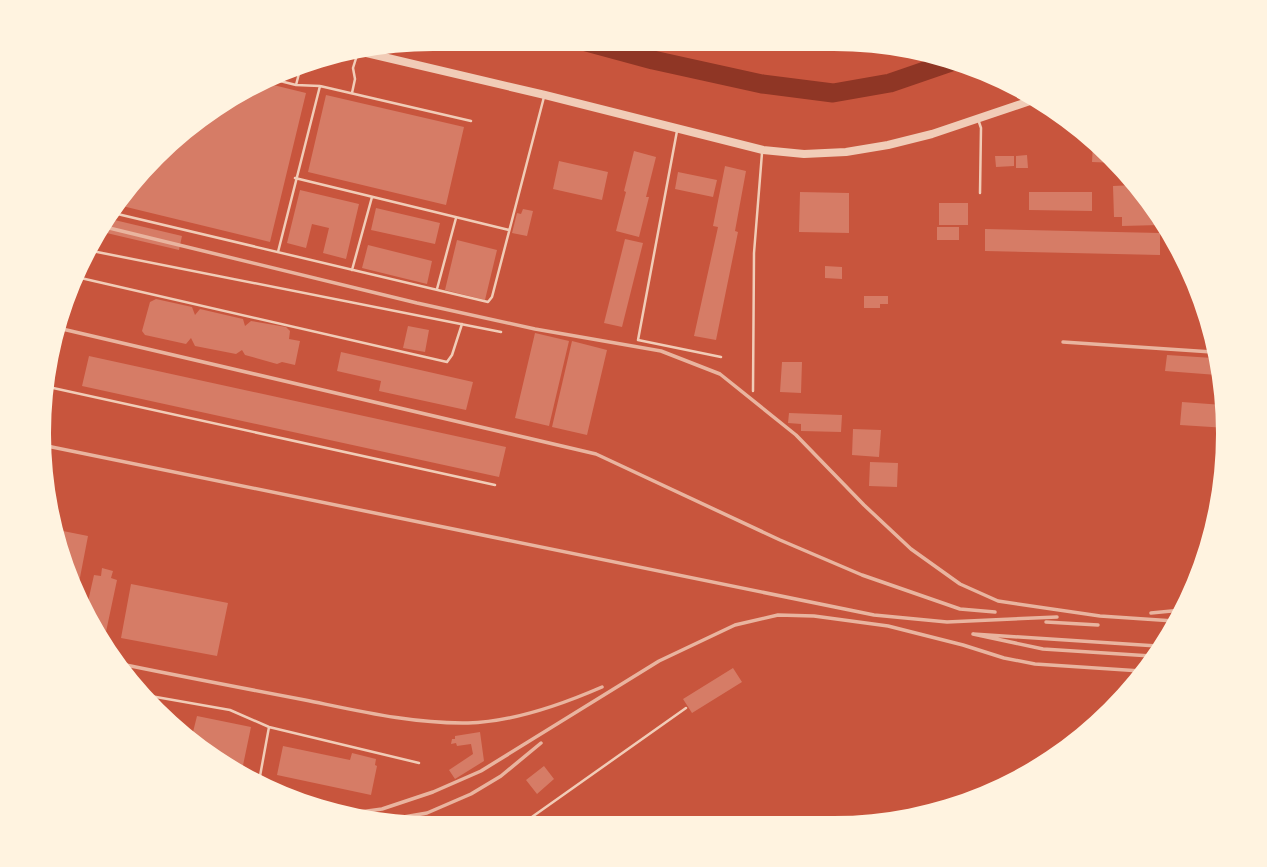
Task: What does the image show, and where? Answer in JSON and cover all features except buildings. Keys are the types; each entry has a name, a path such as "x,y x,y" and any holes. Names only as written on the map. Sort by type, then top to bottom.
{"street":[{"path":"376,55 763,150 804,155 888,145 932,134 1026,103"}],"lane":[{"path":"352,93 356,59"},
{"path":"296,85 298,76"},
{"path":"283,82 320,86 471,121"},
{"path":"278,252 320,86"},
{"path":"120,215 486,302 490,300 545,95"},
{"path":"978,119 981,128 980,193"},
{"path":"678,128 638,340 721,358"},
{"path":"753,391 754,253 763,150"},
{"path":"295,178 509,230"},
{"path":"352,270 372,197"},
{"path":"437,289 456,217"},
{"path":"97,252 501,332"},
{"path":"84,279 447,362 462,324"},
{"path":"54,388 495,485"},
{"path":"156,697 230,710 270,727 419,763"},
{"path":"533,816 686,708"},
{"path":"260,775 270,727"}],"waterway":[{"path":"620,51 762,84 833,93 890,83 940,66"},
{"path":"652,51 653,60"}],"railway":[{"path":"110,228 417,303 535,329 661,351 720,374 796,435 911,549 960,584 998,601 1100,616 1167,621"},
{"path":"65,330 596,454 862,575 960,609 995,612"},
{"path":"1063,342 1207,352"},
{"path":"52,447 874,615 947,622 1057,617"},
{"path":"1151,613 1173,611"},
{"path":"370,811 433,792 481,771 659,661 735,625 778,615 814,616 888,626 1035,664 1134,671"},
{"path":"1046,622 1098,625"},
{"path":"1145,656 1043,649 973,634 1152,646"},
{"path":"129,666 366,712 447,723 485,722 519,716 554,706 602,687"},
{"path":"414,815 427,813 471,794 501,776 541,743"}]}
